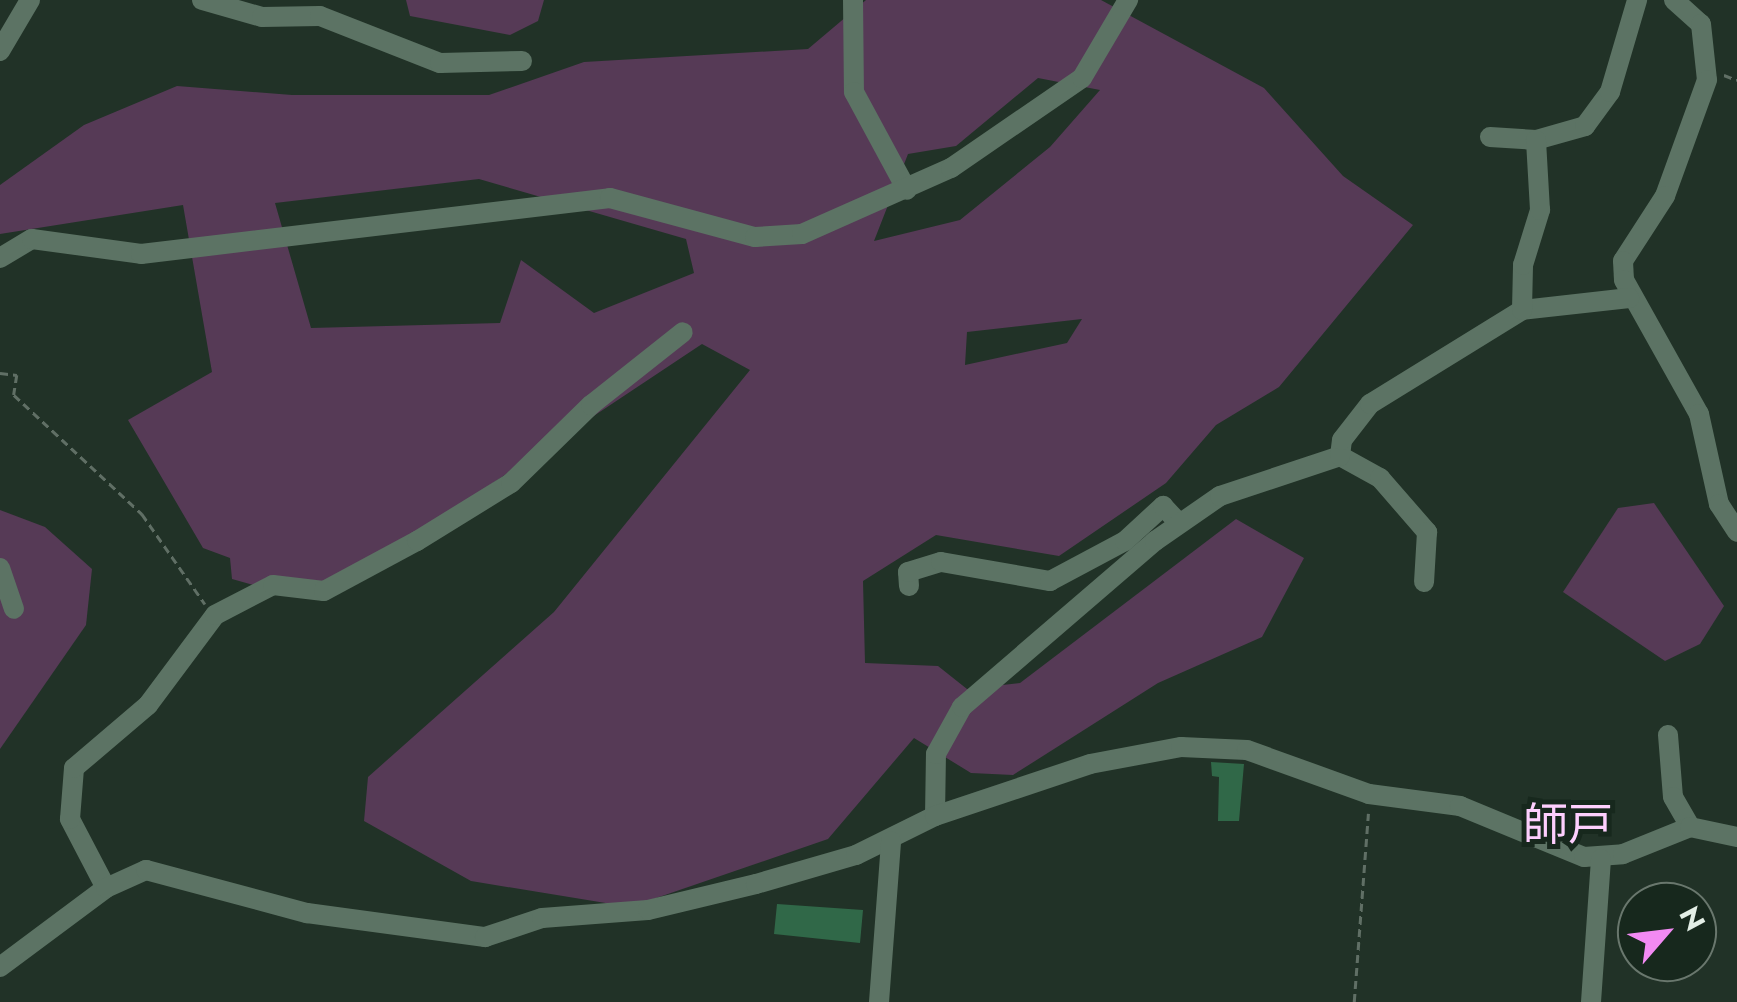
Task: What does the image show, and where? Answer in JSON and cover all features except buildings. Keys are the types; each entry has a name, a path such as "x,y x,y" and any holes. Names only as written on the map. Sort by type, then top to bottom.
{"street":[{"path":"0,51 30,0"},
{"path":"202,0 262,16 320,16 440,62 522,61"},
{"path":"853,0 854,92 907,190"},
{"path":"0,258 32,240 140,254 610,198 780,237 907,190 1082,78 1128,0"},
{"path":"1490,136 1536,140 1566,134 1597,114 1627,50 1637,0"},
{"path":"1674,0 1700,24 1708,70 1666,196 1623,261 1630,298 1699,414 1720,504 1737,532"},
{"path":"1522,310 1523,265 1540,210 1536,140"},
{"path":"1340,456 1342,440 1370,404 1522,310 1630,298"},
{"path":"106,888 70,820 67,786 84,757 148,704 216,614 273,585 324,591 432,531 511,483 591,405 683,332"},
{"path":"935,816 936,754 962,707 1178,522 1244,486 1340,456 1380,478 1427,532 1424,582"},
{"path":"908,586 908,572 941,562 1050,581 1125,541 1163,506 1178,522"},
{"path":"0,568 14,609"},
{"path":"1668,735 1673,798 1690,827"},
{"path":"0,967 106,888 160,870 308,913 485,937 542,918 648,910 891,841 935,816 1090,764 1180,746 1247,750 1369,794 1460,806 1541,843 1601,860 1690,827 1737,837"},
{"path":"879,1002 891,841"},
{"path":"1591,1002 1601,860"}],"path":[{"path":"0,373 17,375 14,395 142,514 216,614"},
{"path":"1354,1002 1369,794"}],"shaded area":[{"path":"406,0 544,0 538,21 510,35 410,16"},
{"path":"866,0 1101,0 1264,88 1343,176 1413,225 1279,387 1216,425 1166,483 1059,556 936,535 863,581 865,663 938,666 967,689 1020,683 1236,519 1304,558 1262,637 1158,683 1013,775 971,773 914,738 828,839 630,907 471,881 364,821 368,777 554,612 750,370 702,344 368,566 296,597 232,579 230,558 203,548 128,420 212,372 183,205 0,234 0,185 84,125 177,86 292,95 489,95 584,62 808,49","holes":["1038,78 1100,90 1050,147 960,220 874,241 908,154 956,146","479,179 686,239 694,273 594,313 521,260 500,323 311,328 275,203","1082,319 1067,343 965,365 967,332"]},
{"path":"1654,503 1724,606 1700,644 1665,661 1563,592 1618,508"},
{"path":"0,510 45,527 92,569 86,625 0,749"}],"district":[{"name":"師戸","path":"1568,825"}]}
